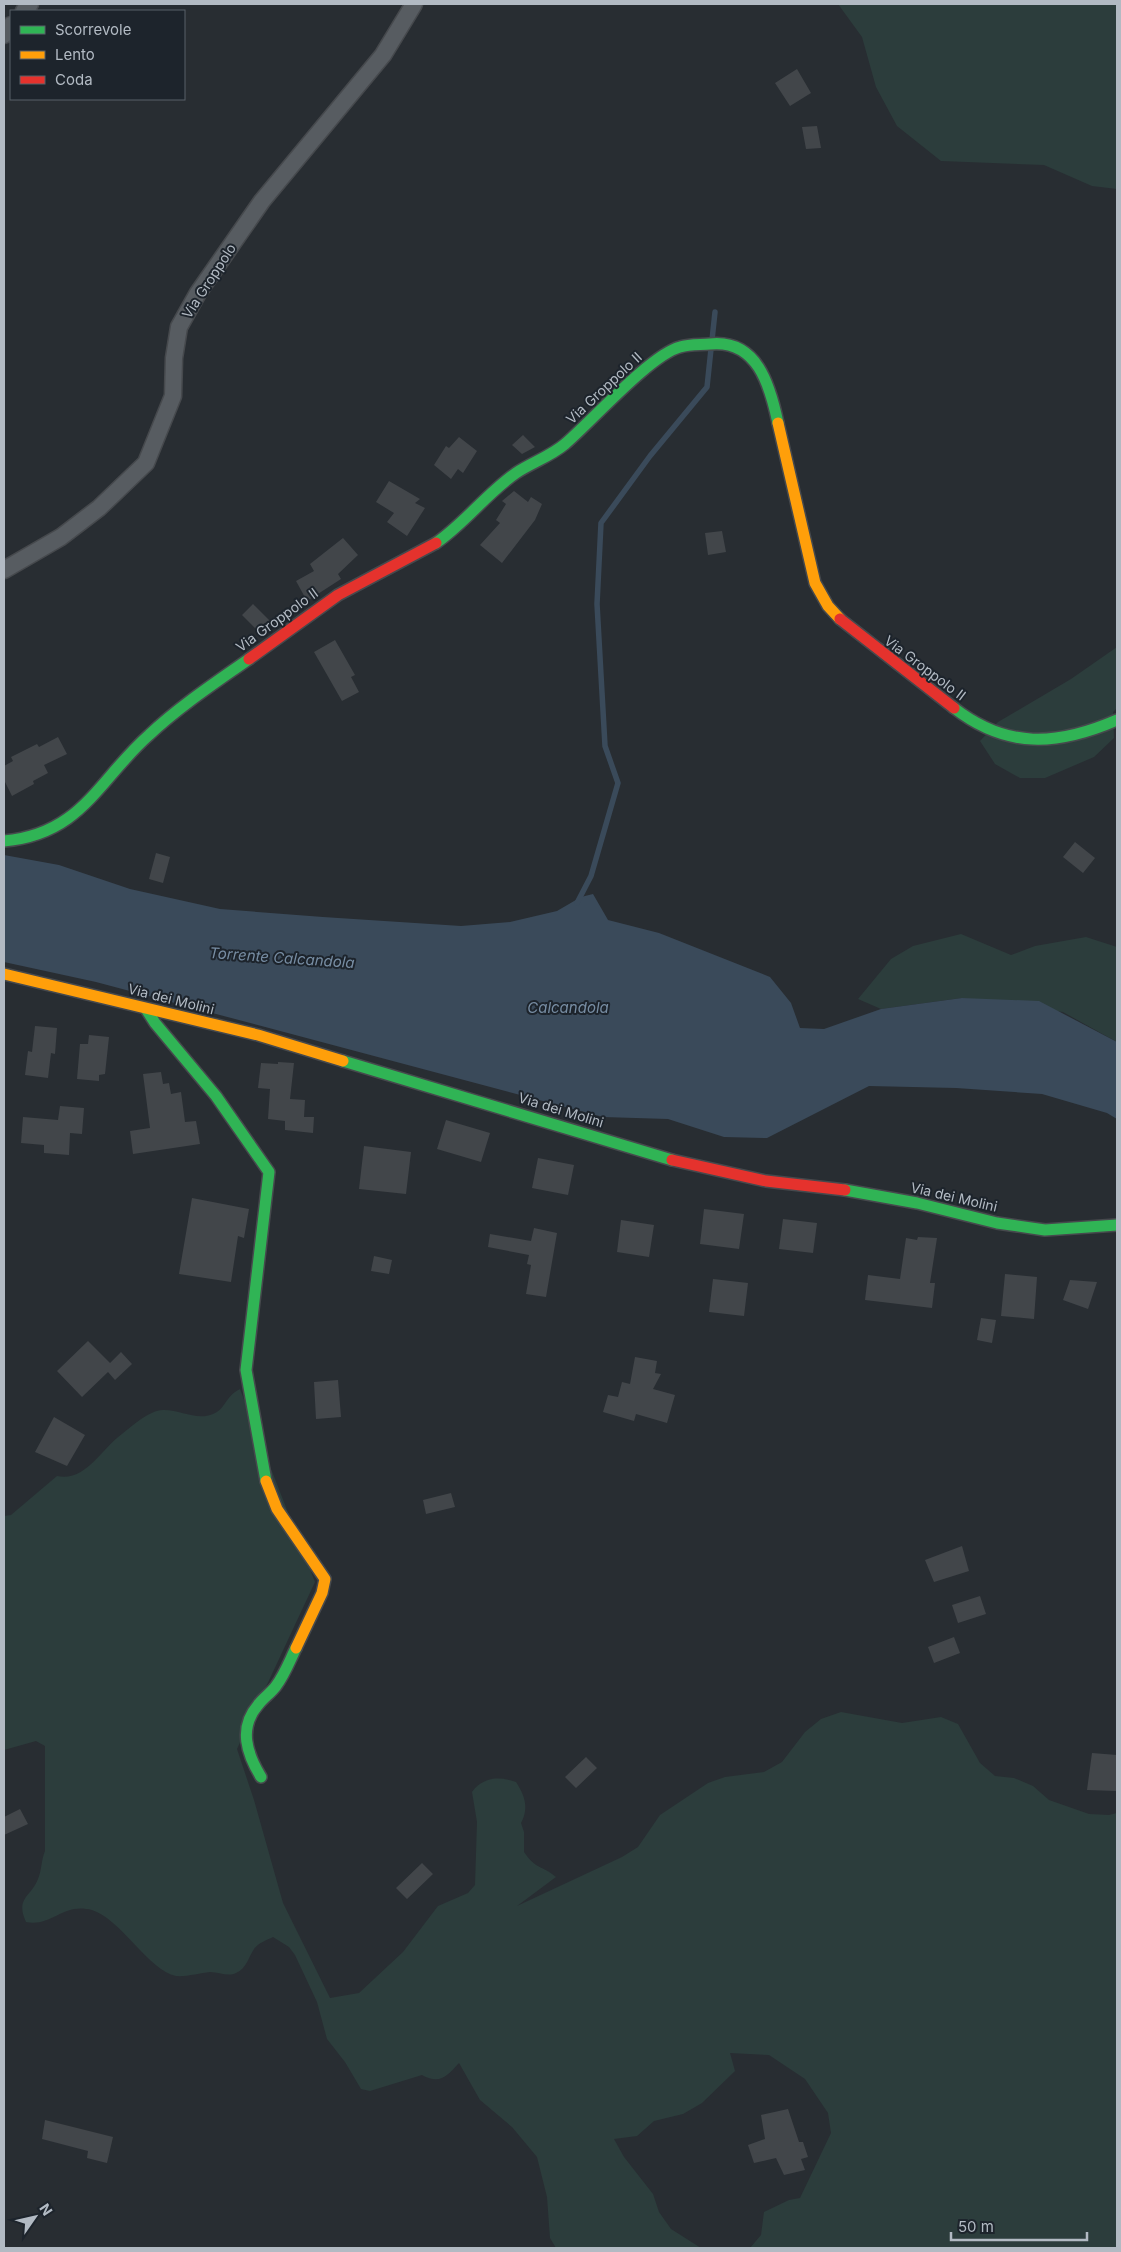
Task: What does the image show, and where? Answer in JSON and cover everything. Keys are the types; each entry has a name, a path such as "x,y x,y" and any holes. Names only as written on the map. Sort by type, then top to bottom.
{"street":[{"name":"Via Groppolo","path":"4,570 61,537 99,508 146,463 173,396 174,358 179,327 198,293 262,201 383,55 414,4"},
{"name":"Via Groppolo II","path":"4,841 26,838 53,829 95,796 147,736 175,712 338,595 437,542 457,528 510,478 564,446 652,363 679,347 705,343 725,342 740,346 760,368 774,404 815,583 828,606 844,624 971,721 995,732 1030,741 1064,740 1091,732 1117,720"},
{"name":"Via dei Molini","path":"4,974 267,1038 691,1166 766,1181 844,1190 916,1203 997,1223 1045,1230 1117,1225"},
{"path":"146,1009 155,1023 216,1096 269,1172 246,1370 267,1488 278,1509 325,1579 322,1593 279,1683 255,1708 246,1723 245,1739 251,1762 262,1776"}],"shaded area":[{"path":"838,4 1117,4 1117,189 1092,186 1044,165 941,161 897,126 876,87 862,37"},
{"path":"1117,647 1117,708 1113,712 1114,738 1094,757 1045,778 1020,778 995,764 980,741 998,722 1071,679"},
{"path":"961,934 1011,955 1035,946 1086,937 1117,947 1117,1042 1063,1012 962,998 881,1009 858,999 891,959 913,946"},
{"path":"240,1389 315,1582 237,1749 254,1800 283,1903 330,1998 359,1993 403,1952 438,1906 468,1893 475,1885 477,1822 472,1792 481,1783 492,1779 516,1782 525,1802 525,1812 521,1823 524,1832 524,1852 536,1865 556,1877 517,1906 622,1857 638,1847 660,1815 708,1783 725,1777 764,1772 782,1762 805,1732 821,1719 841,1712 902,1723 941,1717 958,1724 980,1763 995,1776 1014,1778 1033,1786 1049,1800 1089,1814 1109,1815 1117,1813 1117,2248 750,2248 761,2235 764,2212 789,2200 800,2198 831,2133 828,2113 805,2079 769,2055 730,2053 735,2071 702,2103 683,2114 654,2121 637,2136 614,2139 624,2157 653,2194 659,2212 671,2229 701,2248 556,2248 550,2238 547,2197 537,2157 512,2127 480,2100 459,2063 443,2078 434,2079 422,2075 370,2091 361,2089 345,2062 327,2039 317,2002 295,1955 289,1947 273,1937 256,1947 245,1966 236,1973 210,1972 176,1976 156,1965 114,1923 92,1910 73,1909 43,1921 35,1923 26,1922 22,1908 23,1903 38,1879 45,1851 45,1746 36,1741 4,1750 4,1516 11,1515 57,1476 67,1477 85,1469 114,1440 153,1412 164,1410 195,1416 207,1416 221,1409 231,1395"}],"water":[{"name":"Calcandola","path":"4,855 59,865 130,889 220,909 323,917 461,926 510,922 557,911 581,897 593,894 608,920 659,933 770,977 791,1003 800,1028 824,1029 881,1009 962,998 1039,1001 1117,1042 1117,1119 1107,1113 1042,1094 956,1088 869,1086 767,1138 724,1137 668,1119 603,1117 96,982 4,962"}],"building":[{"path":"797,69 811,93 790,106 775,83"},
{"path":"817,126 821,148 806,149 802,127"},
{"path":"523,435 535,447 522,454 512,445"},
{"path":"459,437 477,451 463,473 458,469 451,479 434,465 446,446 449,448"},
{"path":"389,481 420,499 415,503 425,508 407,536 387,522 394,513 376,502"},
{"path":"514,491 528,502 531,497 542,504 535,520 502,563 480,545 500,523 496,520 506,504 502,501"},
{"path":"722,531 726,552 708,555 705,533"},
{"path":"343,538 358,555 338,574 341,579 307,601 296,581 314,571 310,564"},
{"path":"253,604 270,621 272,618 277,623 261,634 242,615"},
{"path":"335,640 355,675 351,677 359,692 342,701 314,652"},
{"path":"58,737 67,754 44,765 48,773 33,781 34,784 12,796 4,780 4,766 13,761 11,757 37,744 39,747"},
{"path":"1075,842 1095,858 1083,873 1063,857"},
{"path":"156,853 170,857 163,883 149,879"},
{"path":"35,1026 57,1028 55,1054 51,1053 48,1078 25,1075 28,1051 32,1052"},
{"path":"89,1035 109,1037 105,1074 99,1075 99,1081 77,1079 80,1044 88,1044"},
{"path":"278,1062 294,1063 290,1099 305,1100 304,1117 314,1117 313,1133 285,1130 285,1121 268,1119 270,1089 258,1088 261,1063 278,1064"},
{"path":"161,1072 163,1084 169,1083 171,1094 181,1092 185,1122 196,1121 200,1144 133,1154 130,1131 150,1128 143,1074"},
{"path":"60,1106 84,1108 82,1134 70,1133 69,1155 44,1153 44,1145 21,1143 23,1117 58,1120"},
{"path":"446,1120 490,1133 481,1162 437,1149"},
{"path":"364,1146 411,1152 406,1194 359,1189"},
{"path":"538,1158 574,1165 568,1195 532,1188"},
{"path":"192,1198 249,1209 244,1238 238,1236 231,1282 179,1274"},
{"path":"704,1209 744,1214 739,1249 700,1244"},
{"path":"783,1219 817,1223 813,1253 779,1249"},
{"path":"621,1220 654,1225 649,1257 617,1252"},
{"path":"534,1228 557,1233 546,1297 526,1294 531,1265 527,1264 529,1255 488,1247 490,1234 531,1241"},
{"path":"918,1237 937,1238 930,1283 935,1283 932,1308 865,1300 868,1275 900,1279 906,1238 917,1240"},
{"path":"374,1256 392,1260 389,1274 371,1271"},
{"path":"1005,1274 1037,1277 1034,1319 1001,1316"},
{"path":"713,1279 748,1283 744,1316 709,1312"},
{"path":"1070,1280 1097,1282 1088,1309 1063,1300"},
{"path":"981,1318 996,1320 992,1343 977,1340"},
{"path":"88,1341 110,1363 121,1352 132,1364 115,1380 108,1372 82,1397 57,1371"},
{"path":"635,1357 657,1361 655,1373 661,1374 653,1389 675,1395 667,1423 636,1414 634,1421 603,1412 608,1395 618,1397 622,1382 630,1384"},
{"path":"338,1380 341,1417 316,1419 314,1382"},
{"path":"54,1417 85,1435 67,1466 35,1452"},
{"path":"451,1493 455,1507 426,1514 423,1500"},
{"path":"962,1546 969,1571 934,1582 925,1560"},
{"path":"980,1596 986,1614 958,1623 952,1605"},
{"path":"954,1637 960,1653 934,1663 928,1647"},
{"path":"1092,1753 1117,1755 1117,1791 1087,1790"},
{"path":"586,1757 597,1768 576,1788 565,1777"},
{"path":"20,1809 28,1824 4,1835 4,1817"},
{"path":"422,1863 433,1874 407,1899 396,1888"},
{"path":"788,2109 799,2142 803,2142 808,2157 801,2159 805,2170 784,2175 776,2158 754,2163 748,2145 765,2139 761,2115"},
{"path":"45,2120 113,2137 107,2163 87,2158 88,2151 42,2139"}],"waterway":[{"path":"712,340 715,312"},
{"path":"577,903 591,876 618,783 605,746 597,604 601,523 650,456 707,387 711,349"}],"traffic: fast":[{"path":"436,543 505,481 522,469 547,456 576,434 653,362 680,347 726,344 739,349 750,357 759,367 771,394 778,423"},
{"path":"4,841 31,836 52,828 71,816 87,802 131,752 161,724 249,659"},
{"path":"954,708 993,731 1013,737 1033,739 1074,735 1117,720"},
{"path":"146,1009 155,1023 216,1096 269,1172 246,1370 266,1481"},
{"path":"343,1061 672,1160"},
{"path":"845,1190 917,1203 997,1223 1045,1230 1117,1225"},
{"path":"261,1777 249,1750 246,1732 248,1723 258,1705 274,1689 285,1672 296,1648"}],"traffic: slow":[{"path":"778,423 815,583 828,606 840,619"},
{"path":"4,974 258,1035 343,1061"},
{"path":"266,1481 277,1509 325,1579 322,1593 296,1648"}],"traffic: jam":[{"path":"249,659 338,595 436,543"},
{"path":"840,619 954,708"},
{"path":"672,1160 766,1181 845,1190"}],"water label":[{"name":"Torrente Calcandola","path":"282,958"}]}
